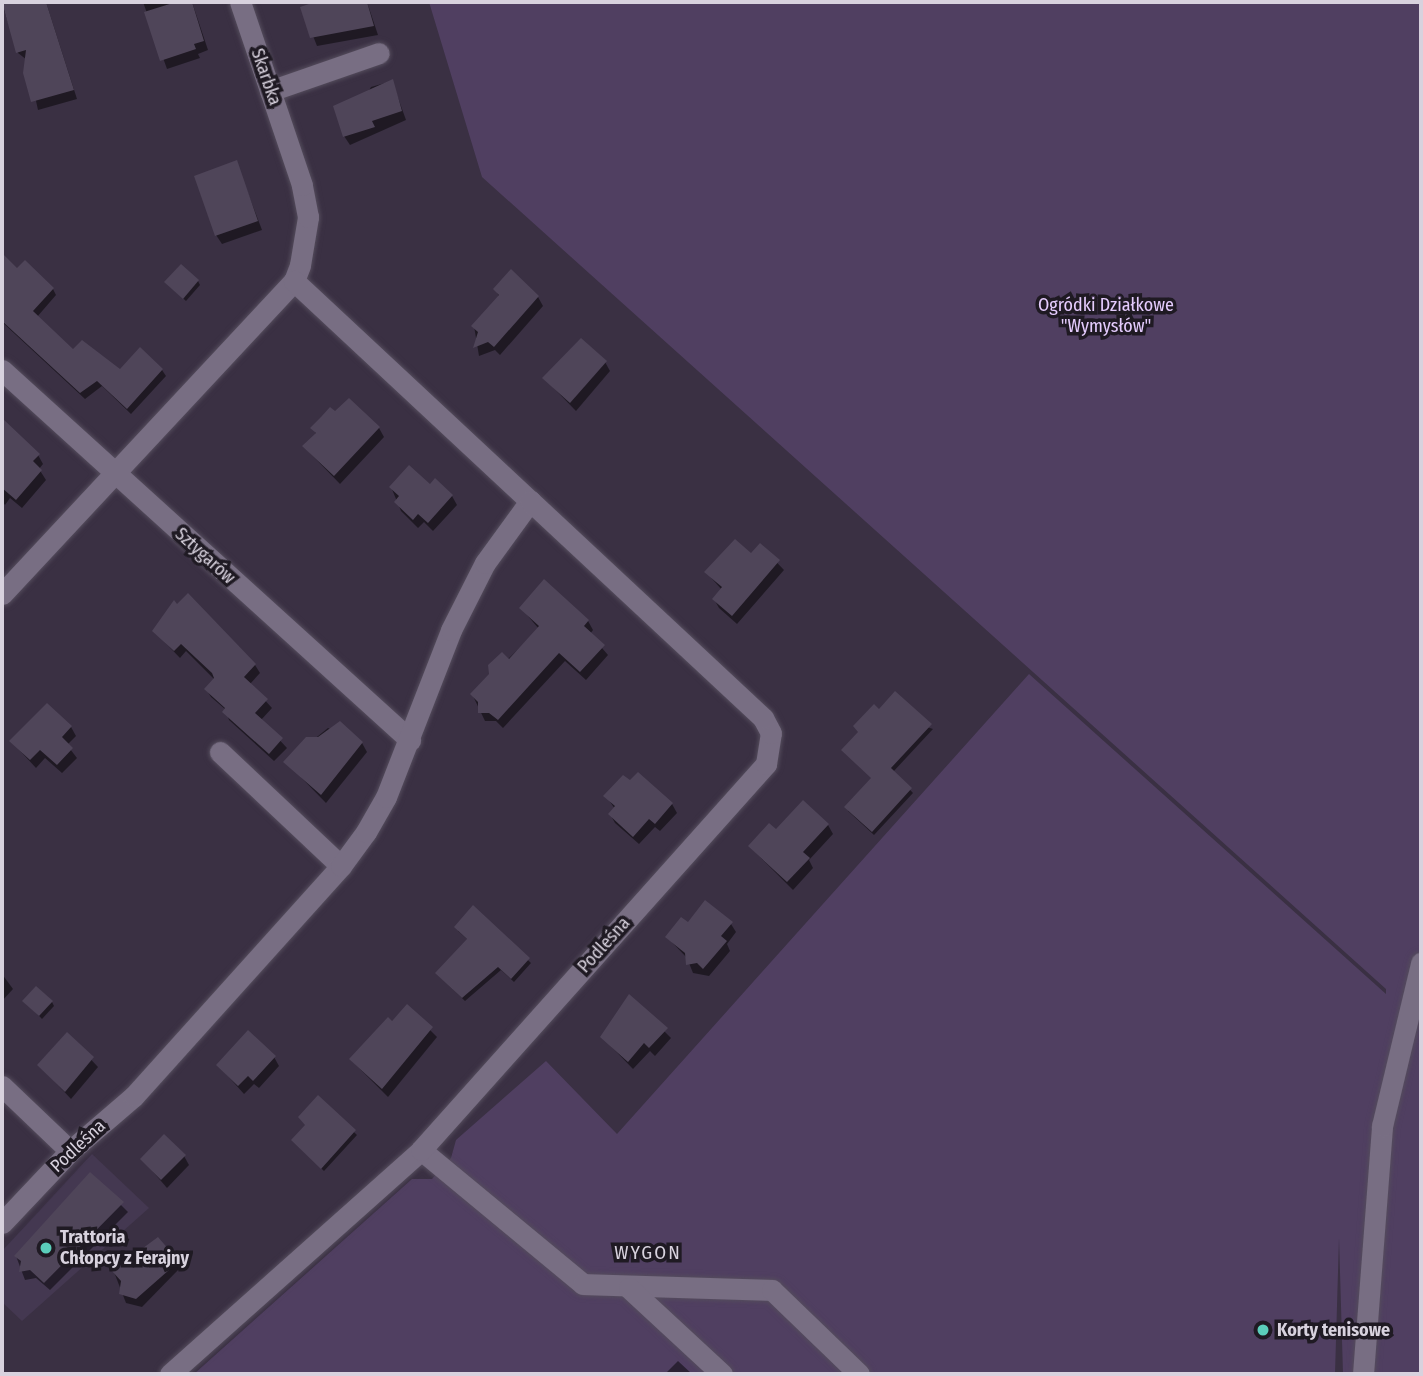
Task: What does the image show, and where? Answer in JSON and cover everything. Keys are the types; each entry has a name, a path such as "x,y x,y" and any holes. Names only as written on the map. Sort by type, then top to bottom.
{"street":[{"name":"Skarbka","path":"240,2 292,153 307,217 304,253 294,281"},
{"path":"271,91 379,53"},
{"path":"2,594 294,281"},
{"name":"Podleśna","path":"170,1374 421,1150 766,764 772,749 771,733 763,718 294,281"},
{"name":"Sztygarów","path":"2,370 410,740"},
{"name":"Podleśna","path":"2,1223 71,1151 134,1096 341,866 386,796 451,631 485,563 530,501"},
{"path":"220,752 341,866"},
{"path":"1363,1374 1382,1126 1421,963"},
{"path":"2,1086 71,1151"},
{"path":"421,1150 583,1284 629,1288 772,1290 859,1374"},
{"path":"629,1288 722,1374"}],"shaded area":[{"path":"92,1154 149,1208 22,1321 2,1302 2,1251"}],"green space":[{"name":"Ogródki Działkowe \"Wymysłów\"","path":"429,2 1421,2 1421,1374 1343,1374 1339,1238 1335,1374 194,1374 412,1179 432,1179 451,1158 456,1140 546,1061 617,1134 1029,674 1386,994 1386,989 482,177"}],"building":[{"path":"2,2 46,2 74,90 31,102 23,73 26,50 16,53"},
{"path":"176,2 192,2 204,41 194,44 196,49 160,61 144,12"},
{"path":"315,2 367,2 374,26 310,38 300,7"},
{"path":"393,79 402,111 372,121 375,127 343,137 333,106"},
{"path":"237,160 258,221 215,236 194,176"},
{"path":"2,253 17,268 25,260 54,288 33,311 73,349 82,340 120,369 140,347 163,369 127,409 97,381 80,393 2,321"},
{"path":"181,264 199,280 183,299 164,282"},
{"path":"511,269 539,296 494,347 488,342 473,348 478,332 471,326 499,295 493,289"},
{"path":"581,338 607,361 570,403 542,378"},
{"path":"349,398 380,427 334,476 302,446 316,433 310,428 330,407 335,411"},
{"path":"2,418 40,454 33,461 42,470 16,500 2,488"},
{"path":"409,465 430,484 435,478 453,495 428,523 418,514 413,520 394,502 399,496 389,487"},
{"path":"735,539 751,553 760,543 780,560 732,616 712,599 722,587 704,572"},
{"path":"544,579 589,620 584,626 605,645 580,672 559,653 498,720 489,713 478,713 478,702 470,694 489,674 488,665 502,652 509,659 539,626 519,608"},
{"path":"188,593 256,664 244,677 268,699 255,713 283,738 269,754 222,712 225,708 204,689 214,678 212,673 181,644 174,651 152,631 174,600 177,604"},
{"path":"895,691 932,724 891,768 912,788 872,832 844,807 871,778 841,750 858,732 853,726 874,704 879,709"},
{"path":"47,703 72,726 62,737 73,748 57,765 40,750 30,760 9,741"},
{"path":"340,721 363,742 321,795 283,762 306,737 318,737"},
{"path":"638,772 673,803 655,824 649,819 633,837 608,814 615,806 603,796 623,775 630,780"},
{"path":"803,800 829,824 803,852 810,858 787,882 748,846 769,823 776,829"},
{"path":"705,900 733,922 721,936 727,941 703,969 697,963 686,965 685,953 665,937 681,917 688,922"},
{"path":"473,905 530,958 511,979 498,967 462,998 435,973 467,939 454,927"},
{"path":"36,986 53,1001 39,1016 22,1001"},
{"path":"629,994 668,1028 649,1048 644,1043 628,1062 600,1037"},
{"path":"407,1004 433,1027 382,1089 349,1059 388,1017 392,1021"},
{"path":"248,1030 276,1056 253,1081 248,1076 238,1086 216,1065"},
{"path":"67,1032 94,1057 65,1092 37,1065"},
{"path":"318,1095 356,1130 321,1169 291,1140 305,1125 298,1117"},
{"path":"164,1134 186,1155 161,1180 140,1159"},
{"path":"90,1172 124,1202 44,1283 30,1270 19,1272 21,1261 14,1256"},
{"path":"158,1237 176,1258 166,1267 169,1270 136,1299 119,1294 121,1281 112,1271"}],"place":[{"name":"Trattoria Chłopcy z Ferajny","path":"46,1248"},
{"name":"Korty tenisowe","path":"1263,1330"}],"district":[{"name":"WYGON","path":"648,1253"}]}
